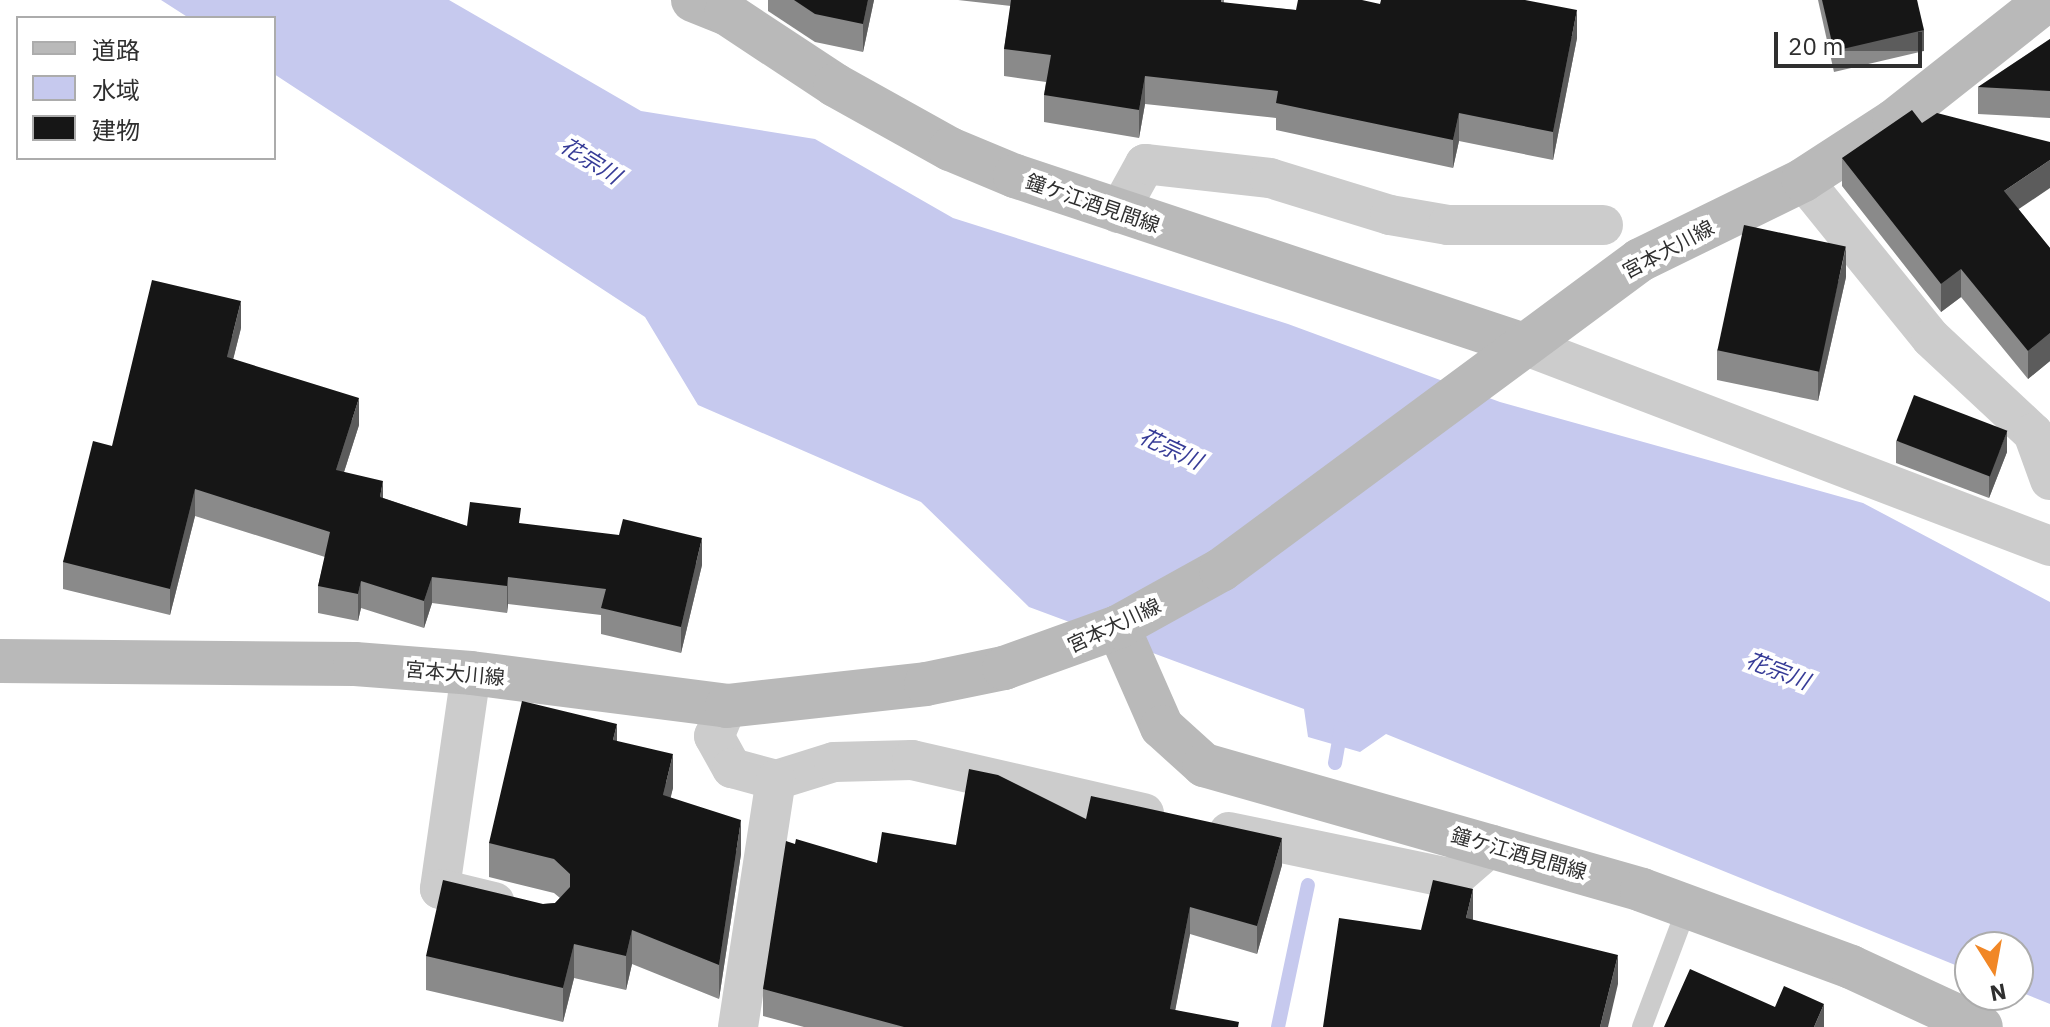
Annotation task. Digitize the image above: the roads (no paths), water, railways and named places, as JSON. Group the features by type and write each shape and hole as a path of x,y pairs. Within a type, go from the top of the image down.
{"main road":[{"name":"鐘ケ江酒見間線","path":"693,0 726,13 835,85 950,149 1506,357"},
{"name":"宮本大川線","path":"0,661 355,664 471,673 727,706 926,684 1004,668 1068,647 1125,644 1640,260 1803,180 1894,121 2047,0"},
{"name":"鐘ケ江酒見間線","path":"1125,644 1162,727 1204,765 1492,845 1687,907 1851,967 1981,1027"}],"street":[{"path":"1118,213 1145,164 1270,178 1390,215 1448,225 1603,225"},
{"path":"1803,180 1931,338 2033,433 2050,480"},
{"path":"1506,357 2050,546"},
{"path":"471,673 440,889 533,911"},
{"path":"727,706 714,736 732,768 776,780 834,762 912,760 1453,879 1492,845"},
{"path":"738,1027 776,780"}],"lane":[{"path":"1642,1027 1687,907"}],"water":[{"name":"花宗川","path":"161,0 449,0 641,111 815,139 953,218 1288,324 1500,402 1863,503 2050,602 2050,1004 2034,998 2034,931 1954,931 1954,965 1386,734 1360,752 1308,737 1304,709 1029,607 921,502 698,405 645,317 276,75 276,16 186,16"}],"waterway":[{"path":"1335,763 1341,728"},
{"path":"1278,1027 1308,885"}]}
